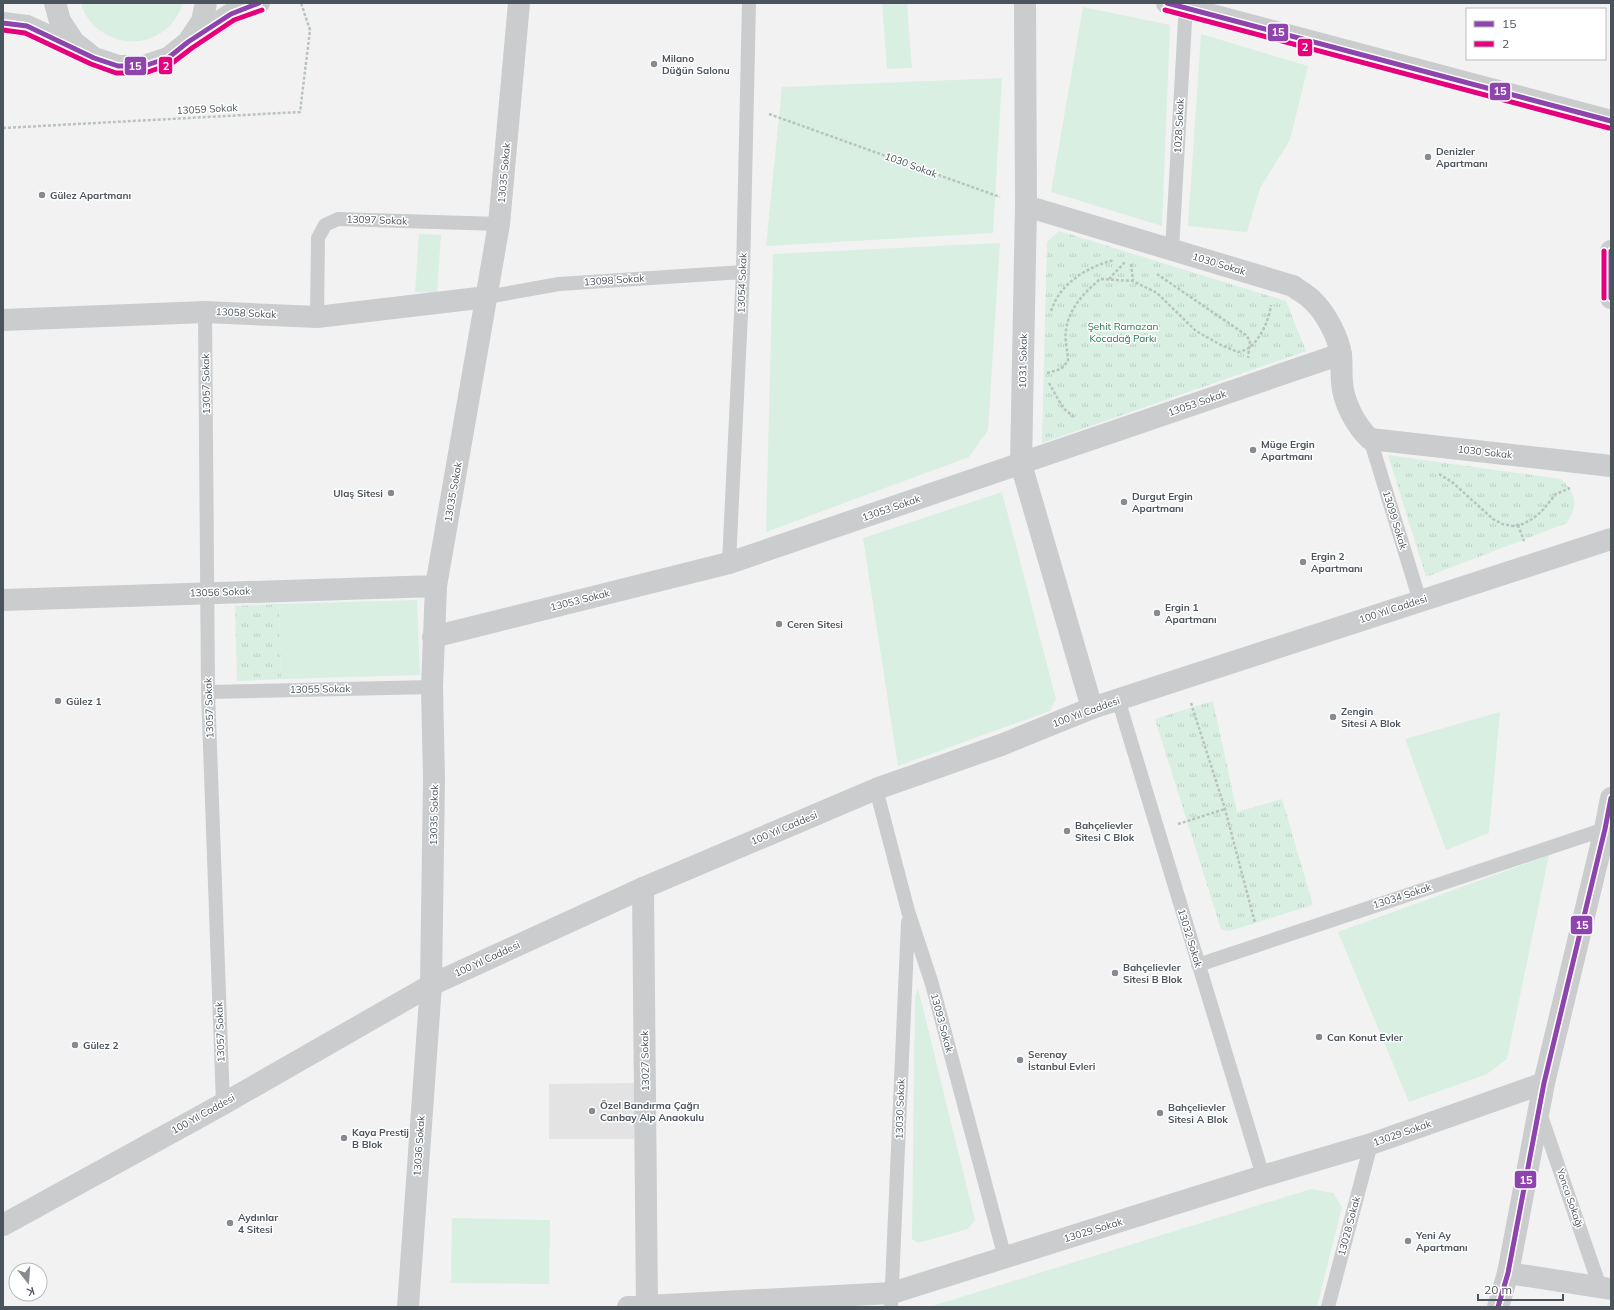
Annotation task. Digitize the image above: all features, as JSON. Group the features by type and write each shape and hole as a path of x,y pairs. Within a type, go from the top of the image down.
{"main road":[{"path":"1611,251 1611,298"}],"street":[{"path":"55,3 60,22 74,42 94,58"},
{"path":"188,42 202,21 206,3"},
{"path":"3,24 27,26 94,58 118,66 144,66 168,58 188,42 231,14 259,3"},
{"name":"13035 Sokak","path":"431,985 434,779 432,687 436,586 499,224 519,3"},
{"name":"1031 Sokak","path":"1025,3 1026,206 1021,464 1092,708"},
{"path":"1180,4 1611,121"},
{"name":"1030 Sokak","path":"1026,206 1293,286 1313,300 1327,320 1336,337 1341,354 1344,395 1358,424 1370,439 1611,466"},
{"name":"13058 Sokak","path":"3,320 205,312 317,317 487,297"},
{"name":"13053 Sokak","path":"433,637 729,563 1341,354"},
{"name":"100 Yıl Caddesi","path":"3,1225 223,1104 431,985 643,888 876,789 1000,745 1092,708 1611,539"},
{"name":"13056 Sokak","path":"3,600 207,592 436,586"},
{"path":"1498,1307 1508,1273 1544,1083 1605,829 1611,798"},
{"name":"13027 Sokak","path":"641,1306 643,888"},
{"name":"13036 Sokak","path":"408,1307 431,985"},
{"name":"13029 Sokak","path":"641,1306 892,1300 1005,1258 1263,1176 1370,1144 1544,1083"},
{"name":"Yonca Sokağı","path":"1508,1273 1605,1288"}],"lane":[{"name":"13054 Sokak","path":"729,563 742,272 749,3"},
{"name":"1028 Sokak","path":"1172,250 1180,4"},
{"name":"13097 Sokak","path":"317,317 318,238 325,225 338,219 499,224"},
{"name":"13098 Sokak","path":"487,297 559,284 742,272"},
{"name":"13057 Sokak","path":"205,312 208,692 223,1104"},
{"name":"13099 Sokak","path":"1370,439 1420,601"},
{"name":"13055 Sokak","path":"208,692 432,687"},
{"name":"13032 Sokak","path":"1118,699 1263,1176"},
{"name":"13093 Sokak","path":"876,789 908,911 932,984 1005,1258"},
{"name":"13034 Sokak","path":"1198,965 1260,943 1605,829"},
{"name":"13030 Sokak","path":"892,1300 908,911"},
{"name":"Yonca Sokağı","path":"1539,1110 1605,1288"},
{"name":"13028 Sokak","path":"1328,1307 1370,1144"}],"path":[{"name":"13059 Sokak","path":"3,128 300,112 310,30 300,3"},
{"name":"1030 Sokak","path":"747,106 1026,206"},
{"path":"1051,312 1053,305 1062,290 1084,272 1117,259"},
{"path":"1131,262 1133,281"},
{"path":"1157,274 1246,335 1250,341 1248,362"},
{"path":"1047,373 1061,369 1068,361 1065,331 1071,312 1085,292 1100,279 1133,281 1157,293 1196,331 1221,345 1238,352 1249,348 1261,333 1270,315 1276,281"},
{"path":"1047,367 1048,382 1063,408 1086,427 1095,438"},
{"path":"1434,471 1452,482 1493,519 1502,524 1513,526 1523,524 1532,519 1541,512 1556,494 1576,485"},
{"path":"1182,678 1225,809 1260,943"},
{"path":"1158,831 1225,809"}],"shaded area":[{"name":"Özel Bandırma Çağrı Canbay Alp Anaokulu","path":"634,1083 634,1139 549,1139 549,1084"}],"green space":[{"path":"81,3 183,3 177,16 169,26 159,34 147,39 135,41 122,40 110,36 98,29 87,17"},
{"path":"882,3 907,3 912,68 887,69"},
{"path":"1083,7 1170,25 1162,226 1051,192"},
{"path":"1201,34 1308,66 1290,140 1260,188 1247,232 1188,226"},
{"path":"1002,78 993,233 766,246 782,87"},
{"name":"Şehit Ramazan Kocadağ Parkı","path":"1059,231 1286,301 1306,351 1042,443 1047,242"},
{"path":"419,234 441,235 437,293 415,292"},
{"path":"1000,243 988,430 969,457 766,532 773,254"},
{"path":"1388,455 1561,479 1573,495 1573,510 1567,523 1426,577"},
{"path":"1002,492 1056,699 1050,711 898,766 863,538"},
{"path":"417,600 420,675 281,679 279,604"},
{"path":"279,604 281,679 237,681 235,606"},
{"path":"1213,701 1237,812 1282,799 1313,905 1229,931 1221,929 1155,719"},
{"path":"1500,712 1489,833 1446,850 1405,739"},
{"path":"1549,855 1507,1059 1487,1074 1409,1102 1338,932"},
{"path":"918,988 975,1220 968,1229 918,1243 912,1239 915,996"},
{"path":"1311,1189 1333,1193 1342,1207 1317,1307 929,1307"},
{"path":"452,1218 550,1220 549,1284 451,1283"}],"transit line":[{"name":"15","path":"3,23 27,26 94,58 118,66 144,66 168,58 188,42 231,14 259,3"},
{"name":"15","path":"1167,3 1611,121"},
{"name":"2","path":"3,30 25,33 91,64 116,73 145,73 171,64 234,20 262,10"},
{"name":"2","path":"1165,10 1609,128"},
{"name":"2","path":"1604,251 1604,298"},
{"name":"15","path":"1611,251 1611,298"},
{"name":"15","path":"1498,1307 1508,1273 1544,1083 1605,829 1611,798"}],"place":[{"name":"Milano Düğün Salonu","path":"654,64"},
{"name":"Denizler Apartmanı","path":"1428,157"},
{"name":"Gülez Apartmanı","path":"42,195"},
{"name":"Müge Ergin Apartmanı","path":"1253,450"},
{"name":"Ulaş Sitesi","path":"391,493"},
{"name":"Durgut Ergin Apartmanı","path":"1124,502"},
{"name":"Ergin 2 Apartmanı","path":"1303,562"},
{"name":"Ergin 1 Apartmanı","path":"1157,613"},
{"name":"Ceren Sitesi","path":"779,624"},
{"name":"Gülez 1","path":"58,701"},
{"name":"Zengin Sitesi A Blok","path":"1333,717"},
{"name":"Bahçelievler Sitesi C Blok","path":"1067,831"},
{"name":"Bahçelievler Sitesi B Blok","path":"1115,973"},
{"name":"Can Konut Evler","path":"1319,1037"},
{"name":"Gülez 2","path":"75,1045"},
{"name":"Serenay İstanbul Evleri","path":"1020,1060"},
{"name":"Özel Bandırma Çağrı Canbay Alp Anaokulu","path":"592,1111"},
{"name":"Bahçelievler Sitesi A Blok","path":"1160,1113"},
{"name":"Kaya Prestij B Blok","path":"344,1138"},
{"name":"Aydınlar 4 Sitesi","path":"230,1223"},
{"name":"Yeni Ay Apartmanı","path":"1408,1241"}]}
